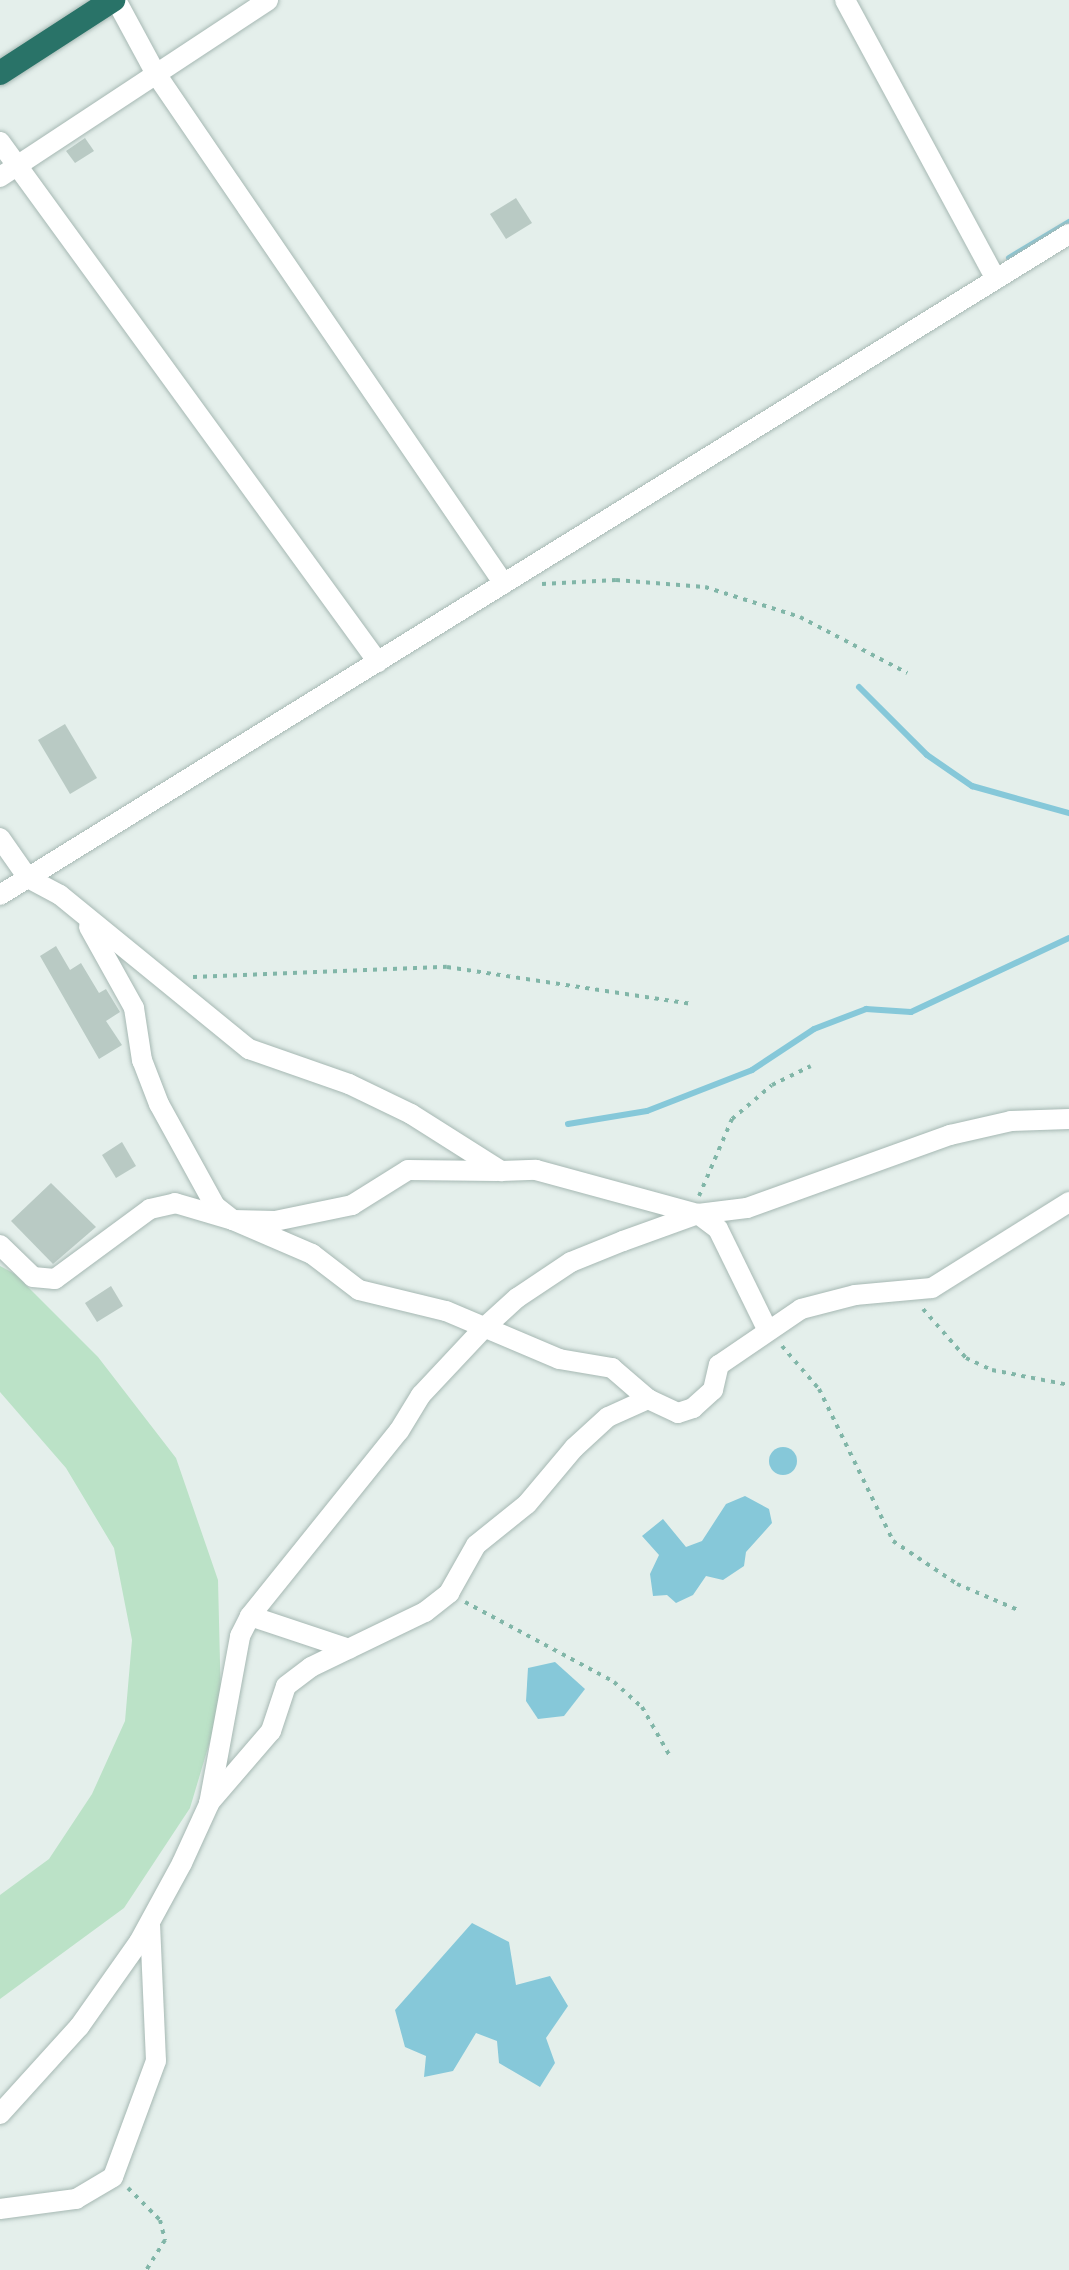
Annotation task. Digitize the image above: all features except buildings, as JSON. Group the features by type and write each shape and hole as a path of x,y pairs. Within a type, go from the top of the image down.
{"highway":[{"path":"0,73 114,0"}],"street":[{"path":"114,0 156,74 504,584"},
{"path":"8,171 268,0"},
{"path":"845,0 996,279"},
{"path":"0,142 8,171 378,662"},
{"path":"0,897 1069,234"},
{"path":"0,838 28,878 78,910 249,1049 349,1084 411,1114 501,1171"},
{"path":"78,910 134,1008 142,1060 159,1104 188,1152 201,1188 233,1220 308,1218 352,1205 408,1170 536,1170 698,1214 718,1229 767,1329"},
{"path":"209,1804 240,1636 250,1616 399,1431 421,1395 517,1298 571,1262 698,1214 747,1208 950,1135 1011,1121 1069,1119"},
{"path":"0,1245 33,1277 55,1279 150,1209 175,1203 233,1220 312,1254 359,1290 446,1311 548,1356 612,1368 648,1399 678,1413 693,1408 713,1390 719,1365 767,1329 801,1309 904,1290 932,1288 1069,1202"},
{"path":"0,2114 79,2027 150,1922 209,1804 271,1731 286,1686 349,1649 413,1619 449,1593 476,1545 527,1504 574,1448 608,1417 648,1399"},
{"path":"250,1616 349,1649"},
{"path":"0,2209 76,2199 113,2177 156,2061 150,1922"}],"path":[{"path":"504,584 616,580 705,587 800,617 907,673"},
{"path":"159,976 306,976 447,967 539,985 692,1004"},
{"path":"698,1214 700,1193 732,1119 772,1085 811,1066"},
{"path":"904,1290 966,1358 992,1370 1069,1385"},
{"path":"767,1329 819,1389 893,1541 957,1584 1018,1610"},
{"path":"449,1593 614,1682 642,1707 670,1756"},
{"path":"113,2177 146,2201 160,2220 165,2240 146,2270"}],"green space":[{"path":"0,1266 15,1274 98,1357 176,1458 218,1580 221,1704 190,1808 124,1908 0,1999 0,1895 49,1859 92,1794 125,1721 132,1640 114,1548 66,1468 0,1392"}],"water":[{"path":"783,1447 793,1451 797,1461 793,1471 783,1475 773,1471 769,1461 773,1451"},
{"path":"745,1496 769,1509 772,1523 746,1552 744,1566 723,1580 706,1576 693,1595 676,1603 667,1595 653,1596 650,1574 659,1555 642,1536 663,1519 686,1547 702,1541 726,1504"},
{"path":"555,1662 585,1689 564,1716 538,1719 526,1701 528,1668"},
{"path":"472,1923 509,1942 516,1985 550,1976 568,2006 546,2038 555,2063 540,2087 499,2063 497,2041 476,2033 453,2071 424,2077 426,2056 405,2047 395,2010"}],"waterway":[{"path":"1009,258 1069,222"},
{"path":"859,687 927,755 972,786 1069,813"},
{"path":"568,1124 647,1111 752,1070 814,1029 866,1009 911,1012 1069,938"}]}
